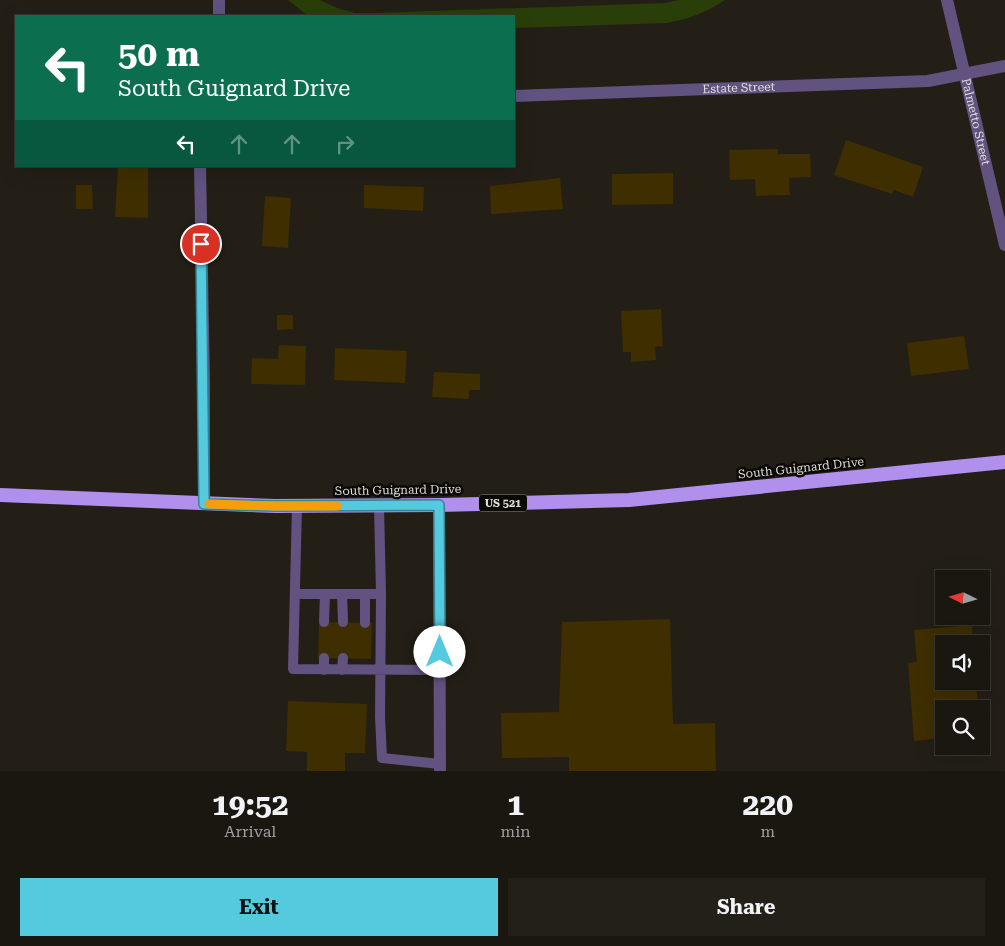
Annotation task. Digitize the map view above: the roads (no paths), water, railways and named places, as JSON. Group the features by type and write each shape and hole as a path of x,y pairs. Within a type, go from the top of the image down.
{"highway":[{"name":"South Guignard Drive","path":"0,495 297,506 439,505 628,500 1005,462"}],"street":[{"path":"219,15 220,0"},
{"name":"Palmetto Street","path":"946,0 1005,245"},
{"name":"Estate Street","path":"515,96 928,81 1005,66"},
{"path":"200,167 204,504"},
{"path":"439,505 440,767"}],"lane":[{"path":"379,505 381,594 380,718 382,758 440,767"},
{"path":"297,506 293,670 440,670"},
{"path":"295,594 381,594"},
{"path":"324,622 325,594"},
{"path":"342,594 343,622"},
{"path":"365,623 366,594"},
{"path":"324,658 324,670"},
{"path":"342,670 343,658"},
{"path":"363,659 364,670"}]}
